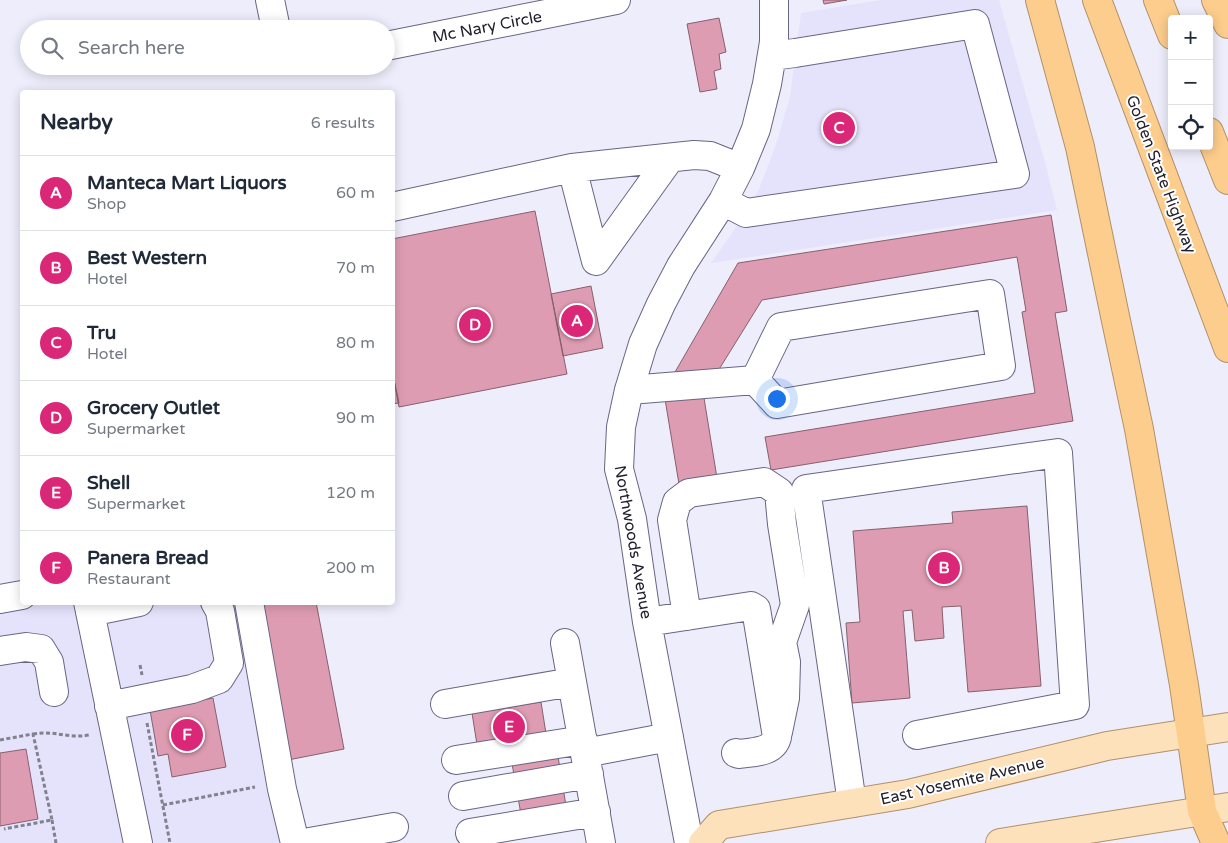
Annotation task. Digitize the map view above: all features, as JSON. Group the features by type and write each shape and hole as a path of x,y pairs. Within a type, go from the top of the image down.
{"highway":[{"path":"1040,0 1080,147 1139,429 1185,688 1191,733 1215,809 1216,843"},
{"name":"Golden State Highway","path":"1097,0 1228,348"},
{"path":"1158,0 1168,25"},
{"path":"1216,0 1228,24"},
{"path":"1213,142 1228,180"}],"main road":[{"name":"East Yosemite Avenue","path":"703,843 719,825 908,794 1107,746 1228,727"},
{"path":"1000,843 1215,809"}],"street":[{"path":"270,0 274,20"},
{"name":"Mc Nary Circle","path":"395,44 616,0"},
{"name":"Northwoods Avenue","path":"689,843 647,622 632,519 619,469 621,427 629,390 643,344 660,304 681,266 723,201 740,168 756,129 774,42 774,0"},
{"path":"723,201 746,213 1015,174 975,24 772,56"},
{"path":"395,205 572,168 694,155 710,156 740,168"},
{"path":"572,168 596,261 670,158"},
{"path":"990,294 1001,366 777,404 755,380 781,327 990,294"},
{"path":"629,390 755,380"},
{"path":"852,803 806,489 1058,453 1075,705 917,735"},
{"path":"698,614 672,520 676,502 689,494 764,482 779,492 782,524 795,605 782,642 786,662 785,698 776,742 769,748 736,753"},
{"path":"0,598 20,595"},
{"path":"109,605 89,607 138,843"},
{"path":"109,706 192,689 219,679 229,663 220,611 217,605"},
{"path":"250,605 282,789 295,843"},
{"path":"647,622 750,606 756,609 778,732"},
{"path":"565,643 601,843"},
{"path":"0,651 26,646 41,649 49,662 54,692"},
{"path":"445,704 572,682"},
{"path":"463,796 585,756 669,737"},
{"path":"456,760 585,756"},
{"path":"470,833 596,812"},
{"path":"304,843 394,827"}],"path":[{"path":"140,665 148,711 145,712 170,843"},
{"path":"0,740 46,732 78,737 96,733"},
{"path":"33,734 56,843"},
{"path":"163,805 260,786"},
{"path":"4,829 52,820"}],"shaded area":[{"path":"880,0 999,0 1057,210 711,263 746,213 759,189 777,142 790,96 801,13"},
{"path":"20,582 20,605 242,605 286,843 0,843 0,585"}],"building":[{"path":"823,0 847,0 824,4"},
{"path":"719,18 726,52 719,54 721,69 714,71 717,89 700,92 687,24"},
{"path":"535,211 567,374 399,407 395,386 395,238"},
{"path":"1051,215 1067,311 1055,313 1073,421 771,470 765,437 1035,393 1022,312 1026,311 1017,257 762,300 718,371 671,379 738,263"},
{"path":"591,286 603,348 563,356 551,294"},
{"path":"395,384 399,403 395,404"},
{"path":"703,392 717,478 679,484 665,399"},
{"path":"1027,506 1041,686 968,692 961,606 942,607 944,638 915,641 912,610 903,611 910,698 852,703 846,623 860,622 853,531 953,523 952,512"},
{"path":"259,605 317,605 344,749 288,760"},
{"path":"213,698 226,767 172,777 168,754 158,756 150,710"},
{"path":"541,702 547,740 478,751 472,713"},
{"path":"26,749 38,819 0,826 0,753"},
{"path":"557,750 567,812 522,820 511,758"}],"place":[{"name":"Tru","path":"839,128"},
{"name":"Manteca Mart Liquors","path":"577,321"},
{"name":"Grocery Outlet","path":"475,325"},
{"name":"Best Western","path":"944,568"},
{"name":"Shell","path":"509,727"},
{"name":"Panera Bread","path":"187,735"}]}
